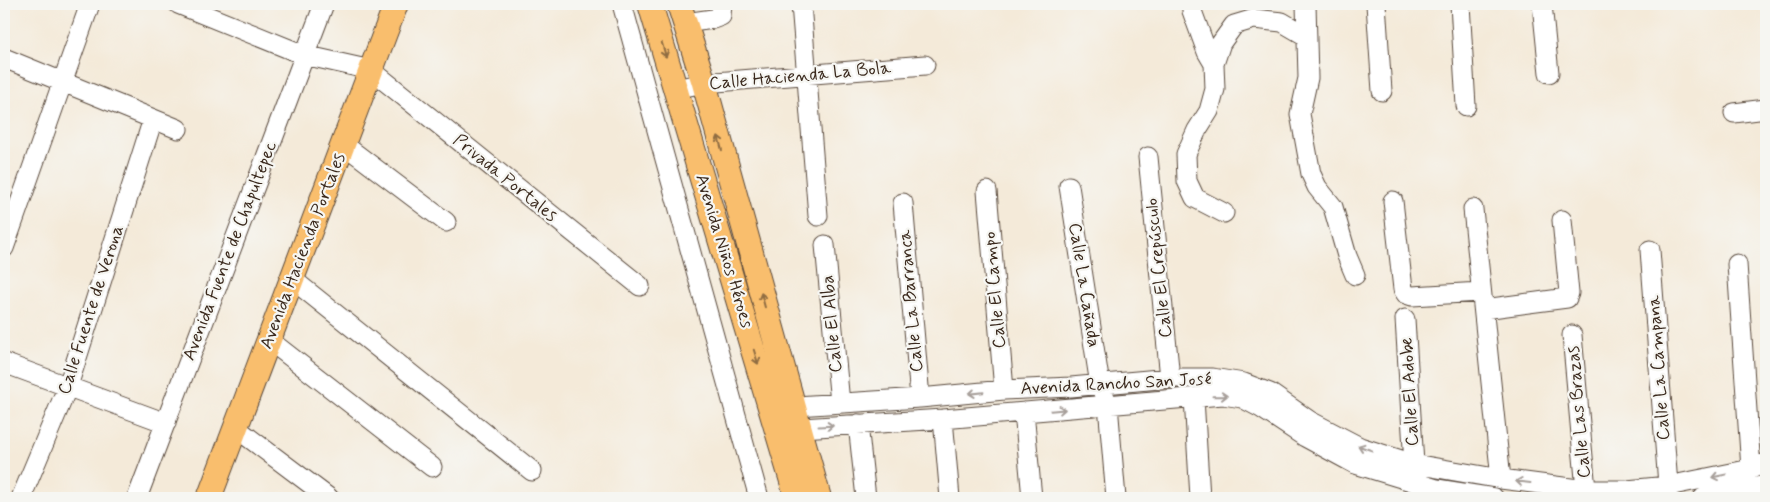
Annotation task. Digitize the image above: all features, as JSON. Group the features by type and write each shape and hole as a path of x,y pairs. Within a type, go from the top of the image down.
{"main road":[{"name":"Avenida Hacienda Portales","path":"209,498 396,4"},
{"name":"Avenida Niños Héroes","path":"650,4 675,89 785,418 820,498"},
{"name":"Avenida Niños Héroes","path":"682,14 704,83 785,418 798,498"}],"street":[{"path":"4,248 90,4"},
{"path":"178,4 304,56 371,70"},
{"name":"Avenida Fuente de Chapultepec","path":"136,498 324,4"},
{"path":"622,4 759,498"},
{"path":"682,14 721,16 722,4"},
{"path":"801,4 818,216"},
{"path":"1192,4 1192,11 1207,52 1214,64"},
{"path":"1306,4 1308,78 1300,114 1310,174 1317,187 1334,207 1347,256 1355,275"},
{"path":"1376,4 1382,92"},
{"path":"1460,4 1466,106"},
{"path":"1542,4 1549,73"},
{"path":"1224,213 1195,198 1187,181 1186,154 1197,130 1209,111 1215,89 1214,64 1221,43 1234,25 1254,18 1282,22 1306,36"},
{"path":"4,58 62,80 178,129"},
{"name":"Calle Hacienda La Bola","path":"675,89 704,83 925,65"},
{"name":"Privada Portales","path":"371,70 640,286"},
{"path":"1734,112 1766,109"},
{"name":"Calle Fuente de Verona","path":"21,498 68,386 153,119"},
{"path":"343,144 446,222"},
{"name":"Calle El Crepúsculo","path":"1148,157 1170,378"},
{"name":"Calle La Cañada","path":"1069,186 1100,385 1108,405 1116,498"},
{"name":"Calle El Campo","path":"987,191 1004,390"},
{"path":"1393,201 1402,288 1406,294 1412,296 1482,301 1567,298 1569,292 1562,220"},
{"name":"Calle La Barranca","path":"903,203 920,398"},
{"path":"1473,209 1501,479"},
{"name":"Calle El Alba","path":"825,245 840,403"},
{"name":"Calle La Campana","path":"1650,250 1668,492"},
{"path":"1737,264 1759,466"},
{"path":"292,279 532,471"},
{"name":"Calle El Adobe","path":"1405,319 1414,464"},
{"name":"Calle Las Brazas","path":"1572,335 1586,490"},
{"path":"269,340 432,467"},
{"path":"4,363 166,423"},
{"name":"Avenida Rancho San José","path":"785,418 840,403 1004,390 1100,385 1170,378 1212,378 1244,383 1270,393 1310,421 1360,447 1414,464 1501,479 1586,490 1668,492 1689,490 1759,466"},
{"name":"Avenida Rancho San José","path":"785,418 858,424 943,419 1223,395 1242,398 1305,437 1356,464 1438,494 1494,498"},
{"path":"1194,398 1200,498"},
{"path":"1024,412 1032,498"},
{"path":"943,419 950,498"},
{"path":"858,424 866,498"},
{"path":"236,428 330,498"},
{"path":"1703,498 1766,485"}]}
